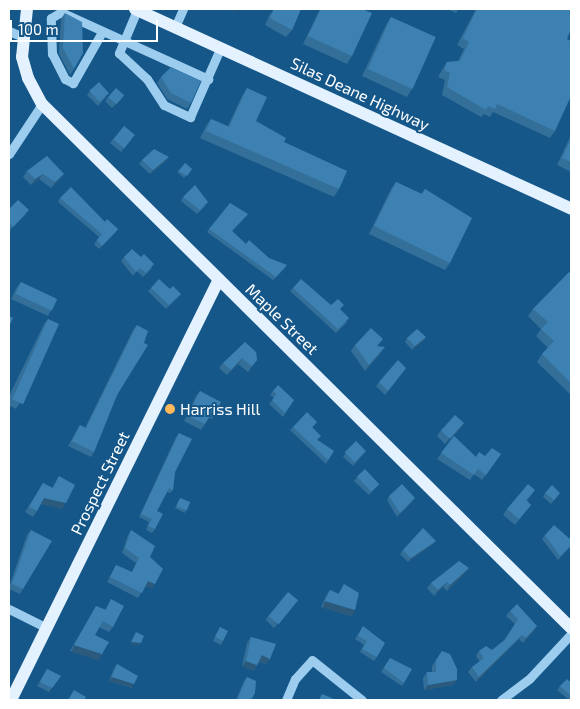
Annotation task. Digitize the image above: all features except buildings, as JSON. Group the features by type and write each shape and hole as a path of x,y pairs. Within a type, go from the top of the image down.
{"main road":[{"name":"Maple Street","path":"27,9 15,33 28,78 42,104 571,628"},
{"name":"Silas Deane Highway","path":"136,9 571,208"},
{"name":"Prospect Street","path":"11,700 218,280"}],"street":[{"path":"136,9 118,53 147,79 164,105 190,117 220,49"},
{"path":"175,27 183,9"},
{"path":"102,32 73,83 65,79 52,54 51,18 61,12 123,42 208,79"},
{"path":"9,154 42,104"},
{"path":"9,609 47,628"},
{"path":"501,700 530,678 571,634"},
{"path":"286,700 295,679 312,660 362,700"}],"place":[{"name":"Harriss Hill","path":"170,409"}]}
